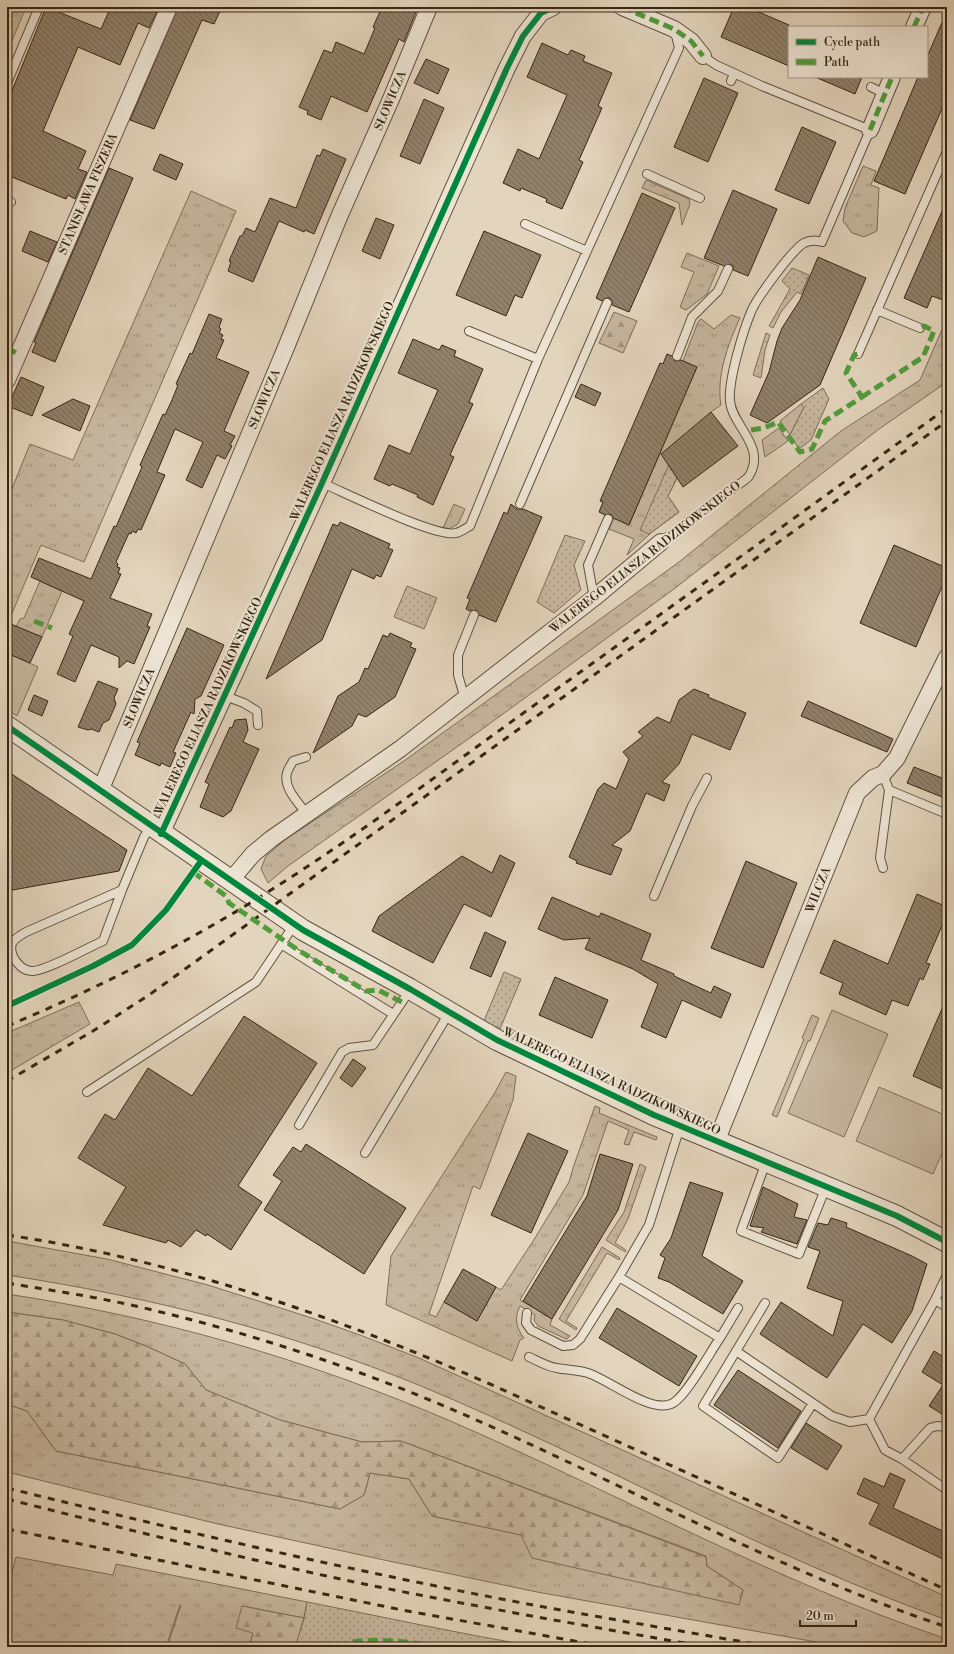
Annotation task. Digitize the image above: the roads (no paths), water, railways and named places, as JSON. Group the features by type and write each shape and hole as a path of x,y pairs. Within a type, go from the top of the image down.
{"street":[{"name":"STANISŁAWA FISZERA","path":"7,380 169,7"},
{"name":"SŁOWICZA","path":"100,791 342,210 383,118 429,7"},
{"name":"WALEREGO ELIASZA RADZIKOWSKIEGO","path":"156,830 225,696 523,36 541,13 553,7"},
{"path":"622,7 674,28 691,41 703,56"},
{"path":"914,26 923,7"},
{"path":"870,130 878,91 891,78"},
{"name":"WALEREGO ELIASZA RADZIKOWSKIEGO","path":"231,880 254,854 271,839 306,813 400,749 594,598 661,542"},
{"name":"WILCZA","path":"716,1142 857,793 873,778 883,774 897,758 947,657"},
{"name":"WALEREGO ELIASZA RADZIKOWSKIEGO","path":"7,726 294,924 504,1043 592,1086 680,1126 897,1216 947,1242"}],"lane":[{"path":"7,83 38,7"},
{"path":"322,483 438,532 456,533 470,526 538,359 679,48 674,28"},
{"path":"703,56 733,78 870,130"},
{"name":"WALEREGO ELIASZA RADZIKOWSKIEGO","path":"661,542 748,477 754,461 751,442 733,412 730,400 734,368 751,311 791,256 804,243 815,240 822,242 870,130"},
{"path":"858,354 947,151"},
{"path":"647,174 700,198"},
{"path":"525,224 586,251"},
{"path":"677,356 692,317 718,291 728,269"},
{"path":"520,504 607,303"},
{"path":"877,310 920,328"},
{"path":"469,331 538,359"},
{"path":"594,598 588,565 608,519"},
{"path":"465,699 458,674 458,655 474,615"},
{"path":"225,696 244,703 257,711 258,724"},
{"path":"306,757 293,761 287,773 286,784 306,813"},
{"path":"883,774 889,790 880,858 883,868"},
{"path":"654,896 692,806 707,778"},
{"path":"889,790 947,814"},
{"path":"122,890 90,906 26,932 16,938 12,944 11,950 21,968 26,971 39,970 103,941 144,837 156,830"},
{"path":"87,1092 256,982 294,924"},
{"path":"281,944 393,1014"},
{"path":"299,1125 342,1052 349,1048 373,1045 410,989"},
{"path":"365,1153 450,1012"},
{"path":"527,1313 526,1323 531,1330 560,1345 573,1345 580,1339 619,1277 649,1225 680,1126"},
{"path":"766,1162 741,1231 799,1254 826,1187"},
{"path":"870,1419 935,1300 947,1275"},
{"path":"619,1277 720,1338"},
{"path":"935,1300 947,1307"},
{"path":"765,1303 703,1406 778,1458 813,1403"},
{"path":"529,1357 556,1368 587,1373 650,1404 664,1406 671,1405 677,1401 688,1387 738,1308"},
{"path":"736,1351 832,1416 850,1422 870,1419"},
{"path":"870,1419 885,1450 902,1459 947,1490"},
{"path":"902,1459 930,1428 947,1426"}],"railway":[{"path":"7,1026 63,1002 172,948 225,918 303,869 417,790 947,408"},
{"path":"7,1081 93,1031 149,995 947,421"},
{"path":"7,1235 131,1259 193,1275 253,1293 372,1336 490,1384 947,1590"},
{"path":"7,1283 131,1305 203,1323 310,1355 380,1380 482,1422 745,1546 879,1602 947,1627"},
{"path":"7,1488 221,1539 382,1575 604,1618 772,1647"},
{"path":"7,1499 230,1554 364,1584 493,1609 707,1647"},
{"path":"7,1529 402,1610 608,1647"}]}
